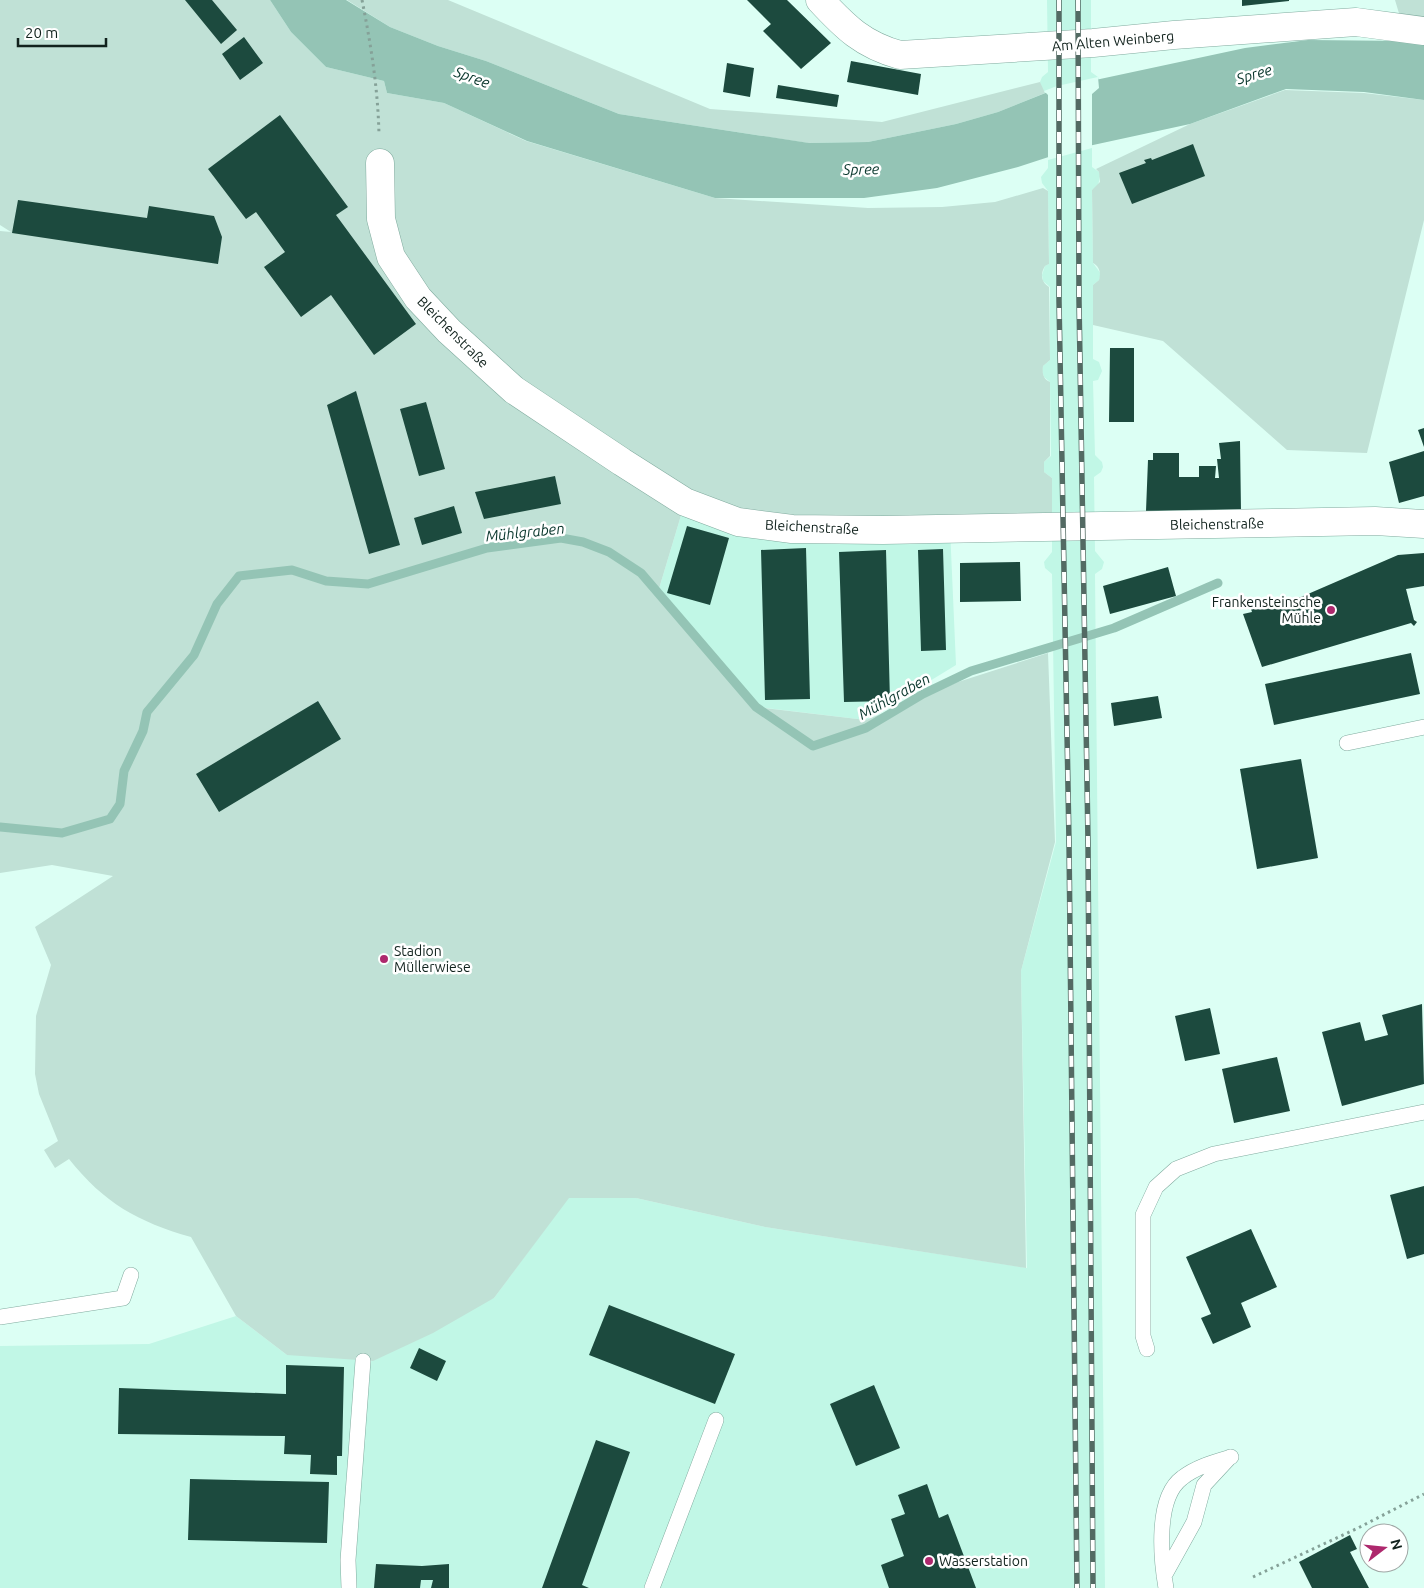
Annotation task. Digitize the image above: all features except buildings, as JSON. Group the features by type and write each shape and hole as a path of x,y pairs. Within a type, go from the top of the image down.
{"street":[{"name":"Am Alten Weinberg","path":"820,0 844,25 862,40 879,49 900,55 1093,44 1174,35 1356,22 1424,31"},
{"name":"Bleichenstraße","path":"380,164 381,219 391,256 418,298 449,331 514,390 622,462 685,502 738,522 792,530 1376,521 1424,524"}],"lane":[{"path":"1347,743 1424,727"},
{"path":"1147,1349 1143,1336 1143,1215 1156,1187 1176,1168 1214,1154 1424,1112"},
{"path":"0,1317 123,1298 131,1275"},
{"path":"350,1588 348,1560 363,1361"},
{"path":"652,1588 716,1420"},
{"path":"1231,1457 1204,1485 1194,1522 1165,1582 1163,1520 1165,1506 1172,1491 1181,1479 1210,1463 1231,1457"}],"path":[{"path":"362,0 372,46 378,100 380,164"},
{"path":"1253,1577 1358,1528 1424,1494"}],"shaded area":[{"path":"0,0 270,0 291,32 326,67 384,81 387,93 444,103 526,141 715,198 868,208 942,207 995,202 1043,188 1048,191 1049,264 1043,269 1042,275 1044,283 1049,287 1050,360 1043,366 1043,371 1044,377 1050,382 1050,456 1044,462 1044,472 1052,478 1052,525 883,530 685,502 658,592 756,707 866,720 958,682 1048,653 1055,842 1021,971 1026,1268 765,1227 636,1198 569,1198 494,1298 433,1333 373,1361 287,1355 236,1316 191,1237 154,1225 123,1209 95,1188 69,1159 55,1168 44,1150 58,1141 39,1094 35,1074 36,1016 51,965 35,927 113,876 52,865 0,873 0,231 11,232 0,225"},
{"path":"347,0 448,0 710,109 882,122 1040,82 1045,93 998,112 956,124 868,142 808,143 619,114 486,61 438,46 390,27"},
{"path":"1047,0 1091,0 1091,72 1098,77 1100,82 1092,94 1092,167 1099,172 1100,176 1098,186 1092,190 1093,263 1101,274 1099,280 1093,285 1093,359 1099,362 1102,371 1098,380 1093,381 1095,455 1102,462 1103,467 1101,472 1094,477 1095,551 1104,562 1102,569 1095,574 1105,1588 0,1588 0,1346 149,1344 236,1316 287,1355 494,1298 568,1198 636,1198 765,1227 1027,1268 1021,971 1056,842 1052,574 1045,568 1044,562 1052,552 1052,478 1044,472 1043,466 1044,462 1051,456 1050,382 1044,377 1042,371 1043,366 1050,360 1050,287 1043,281 1042,275 1045,266 1049,264 1048,191 1042,183 1041,177 1048,168 1048,95 1041,88 1040,82 1042,77 1048,72"},
{"path":"1395,0 1424,0 1424,44 1407,40"},
{"path":"1285,90 1364,93 1424,100 1424,220 1367,453 1287,450 1163,341 1093,325 1093,285 1099,280 1100,275 1099,268 1093,263 1092,190 1100,182 1099,172 1096,169 1190,124"},
{"path":"685,502 950,528 956,665 866,720 757,707 658,592"}],"water":[{"name":"Spree","path":"270,0 346,0 390,27 438,46 486,61 619,114 809,143 868,142 956,124 998,112 1058,88 1245,48 1308,40 1407,41 1424,44 1424,100 1364,92 1286,89 1190,124 1070,150 1018,167 937,188 864,198 715,198 527,141 444,103 387,93 384,81 326,67 291,32"}],"pier":[{"path":"1098,77 1099,88 1092,94 1092,148 1048,160 1048,95 1044,91 1057,86"}],"waterway":[{"name":"Mühlgraben","path":"0,827 62,833 110,819 120,804 124,771 143,731 147,712 194,655 217,604 239,576 292,570 326,581 368,584 487,548 561,538 583,542 609,552 641,573 756,707 813,746 866,728 923,694 971,671 1114,628 1218,583"}],"railway":[{"path":"1059,0 1059,301 1069,841 1077,1588"},
{"path":"1078,0 1079,301 1088,841 1093,1588"}],"place":[{"name":"Frankensteinsche Mühle","path":"1331,610"},
{"name":"Stadion Müllerwiese","path":"384,959"},
{"name":"Wasserstation","path":"929,1561"}]}
